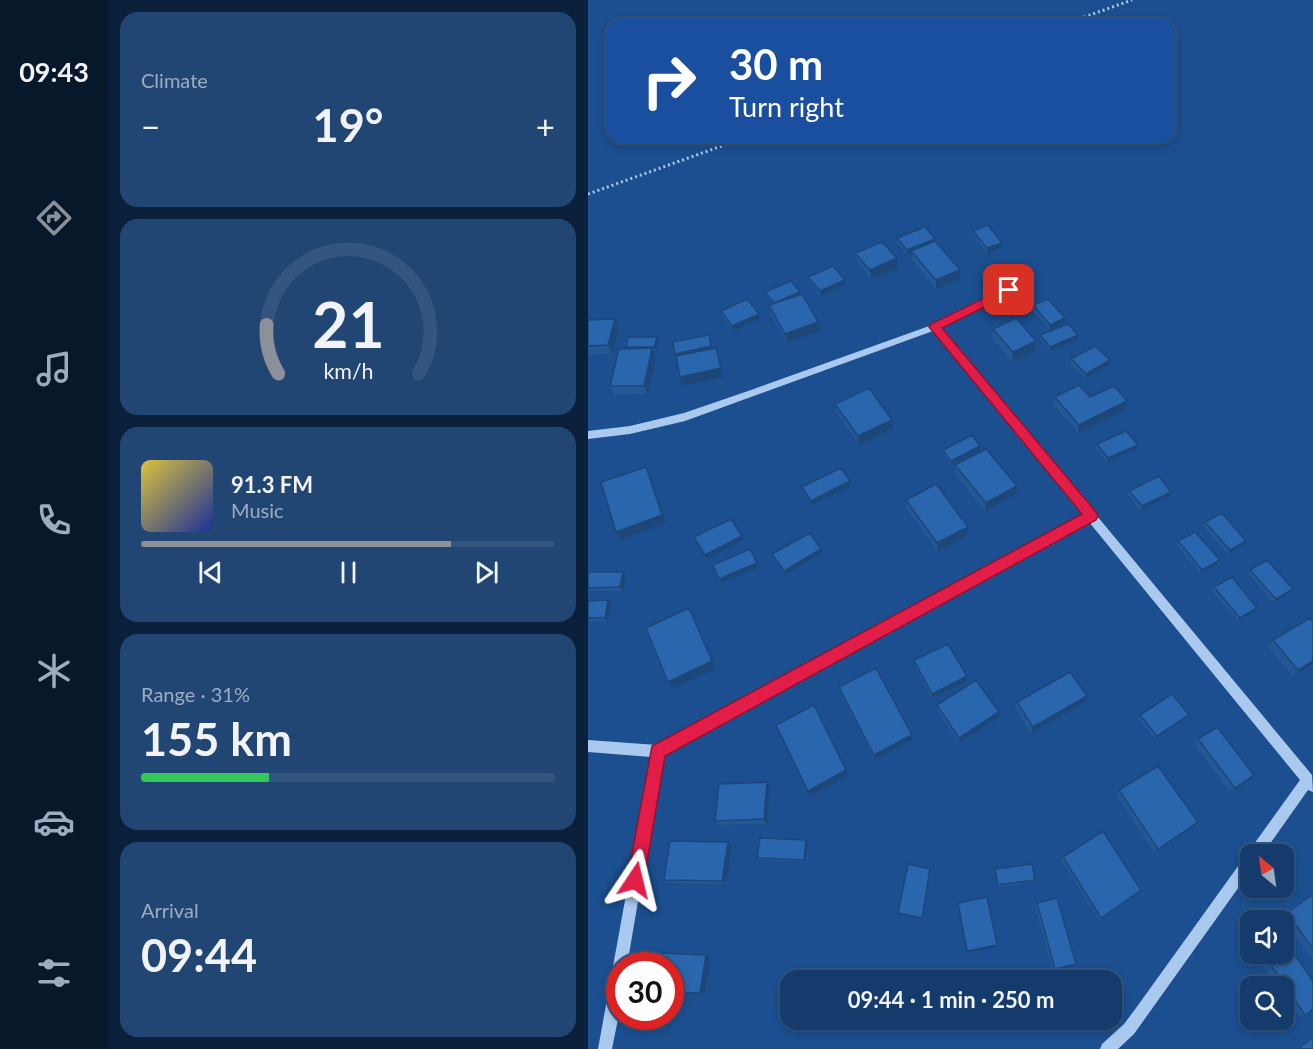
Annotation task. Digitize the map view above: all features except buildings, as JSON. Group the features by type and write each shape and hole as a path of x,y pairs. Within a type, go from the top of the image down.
{"street":[{"path":"588,435 630,430 685,417 935,327 1028,281"},
{"path":"935,327 1310,782 1262,844"},
{"path":"588,747 658,751 1091,516"},
{"path":"623,952 658,751"},
{"path":"1107,1049 1129,1029 1142,1013 1240,874"},
{"path":"605,1049 609,1030"}],"path":[{"path":"1082,18 1132,0"},
{"path":"588,194 727,144"}],"route":[{"path":"635,880 658,751 1091,516 935,327 1009,290"}]}
